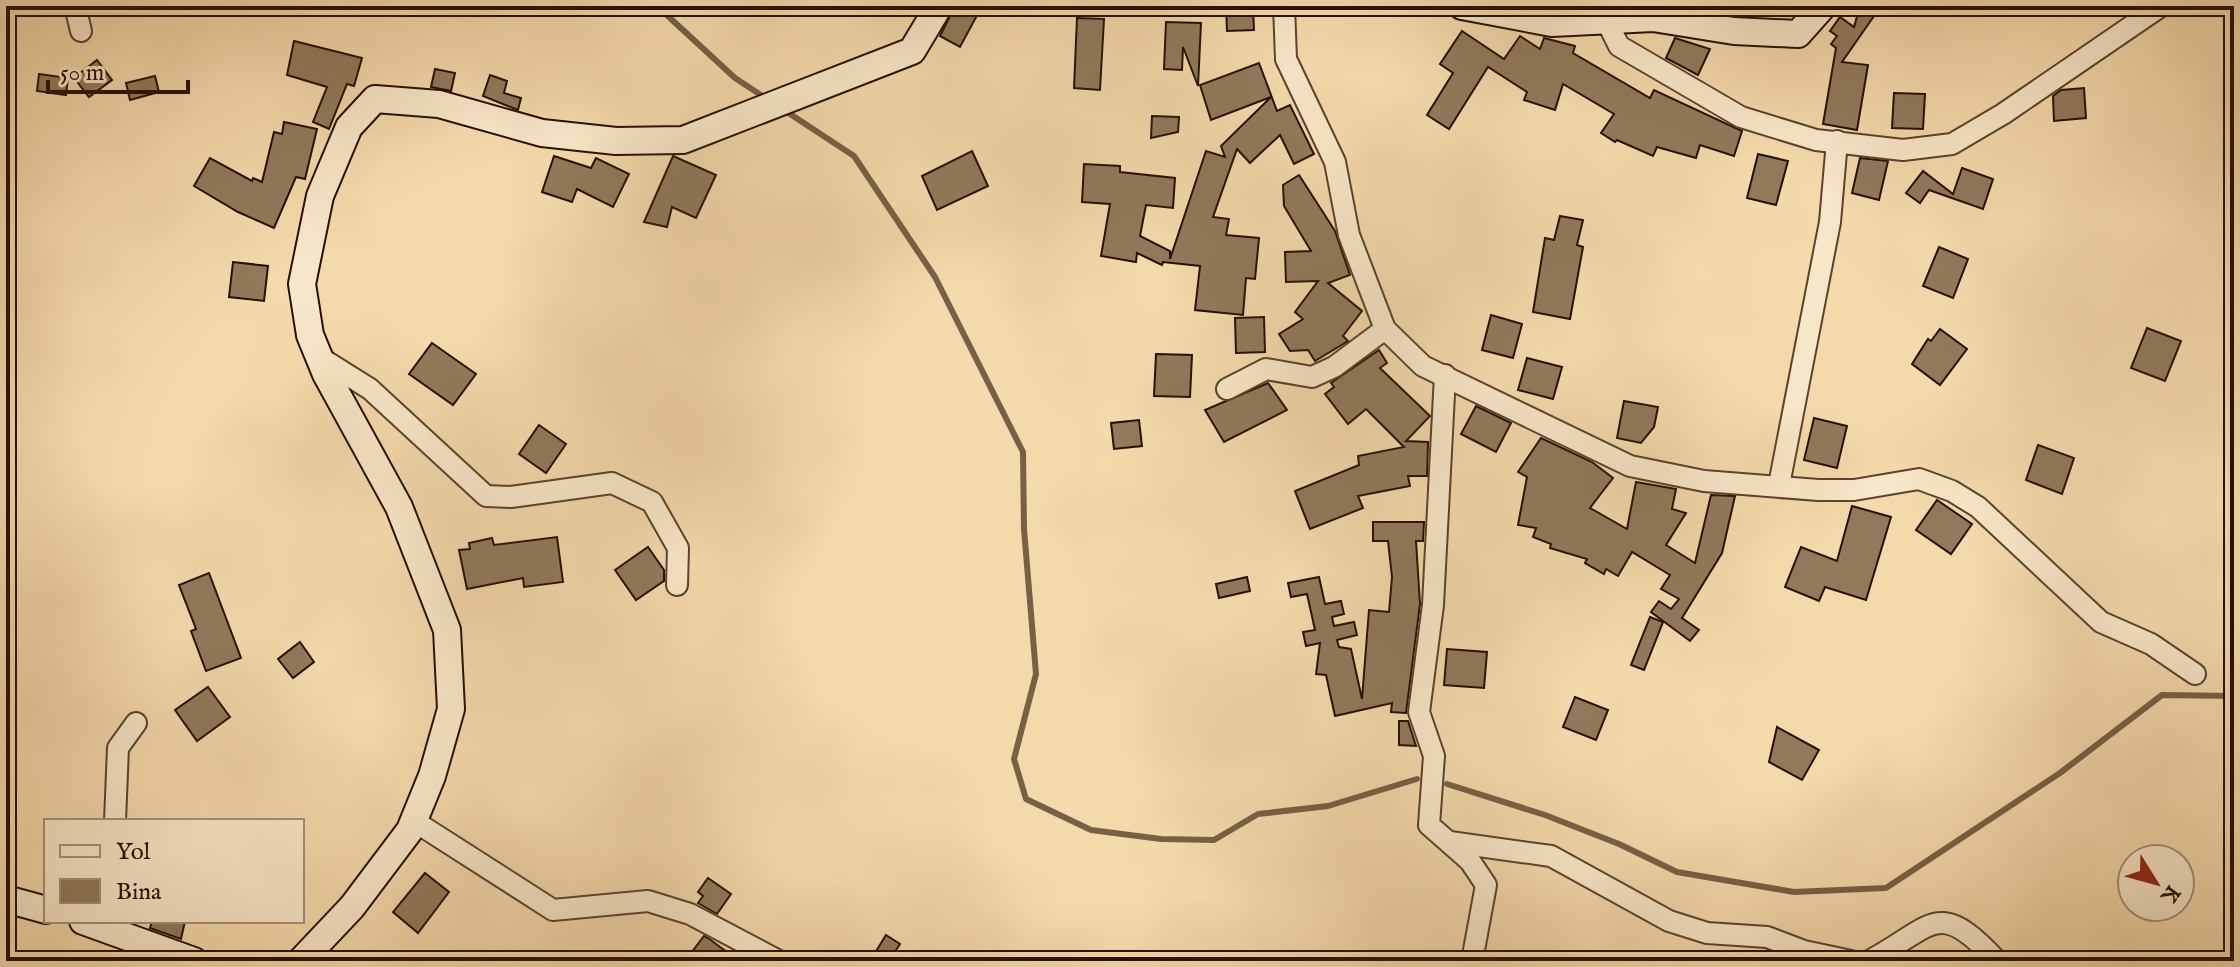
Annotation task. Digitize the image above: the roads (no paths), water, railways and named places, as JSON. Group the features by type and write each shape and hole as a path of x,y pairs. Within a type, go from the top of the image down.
{"street":[{"path":"75,6 81,31"},
{"path":"301,961 352,907 414,821 432,776 451,709 447,630 399,507 310,335 302,284 320,196 349,127 375,99 439,104 542,133 616,141 683,140 736,116 912,51 939,6"},
{"path":"1284,6 1286,59 1335,162 1349,235 1385,329 1423,366 1630,466 1704,481 1854,490 1919,479 1952,491 1978,507 2101,622 2151,644 2195,674"},
{"path":"1462,6 1552,23 1653,18 1734,31 1798,34 1823,6"},
{"path":"1606,20 1619,46 1741,117 1816,140 1903,150 1952,144 2003,114 2161,6"},
{"path":"1779,485 1828,237 1837,141"},
{"path":"1227,389 1266,369 1312,377 1334,367 1385,329"},
{"path":"319,357 370,389 486,496 511,497 612,483 652,502 678,548 677,585"},
{"path":"1445,375 1433,605 1419,712 1434,756 1429,825 1450,842 1486,885 1472,961"},
{"path":"115,819 118,748 136,723"},
{"path":"414,821 553,910 648,901 690,914 779,961"},
{"path":"1450,842 1551,856 1669,921 1707,933 1767,937 1804,951 1851,961"},
{"path":"6,899 44,909"},
{"path":"100,923 188,960"},
{"path":"1869,961 1917,930 1949,923 1970,931 1997,961"}],"waterway":[{"path":"657,6 735,78 767,99"},
{"path":"784,110 854,156 935,277 1023,452 1024,529 1036,674 1014,759 1026,799 1091,830 1161,839 1214,840 1258,814 1328,806 1417,779"},
{"path":"1447,784 1545,815 1619,844 1677,872 1794,892 1886,888 2060,773 2162,695 2234,696"}]}
